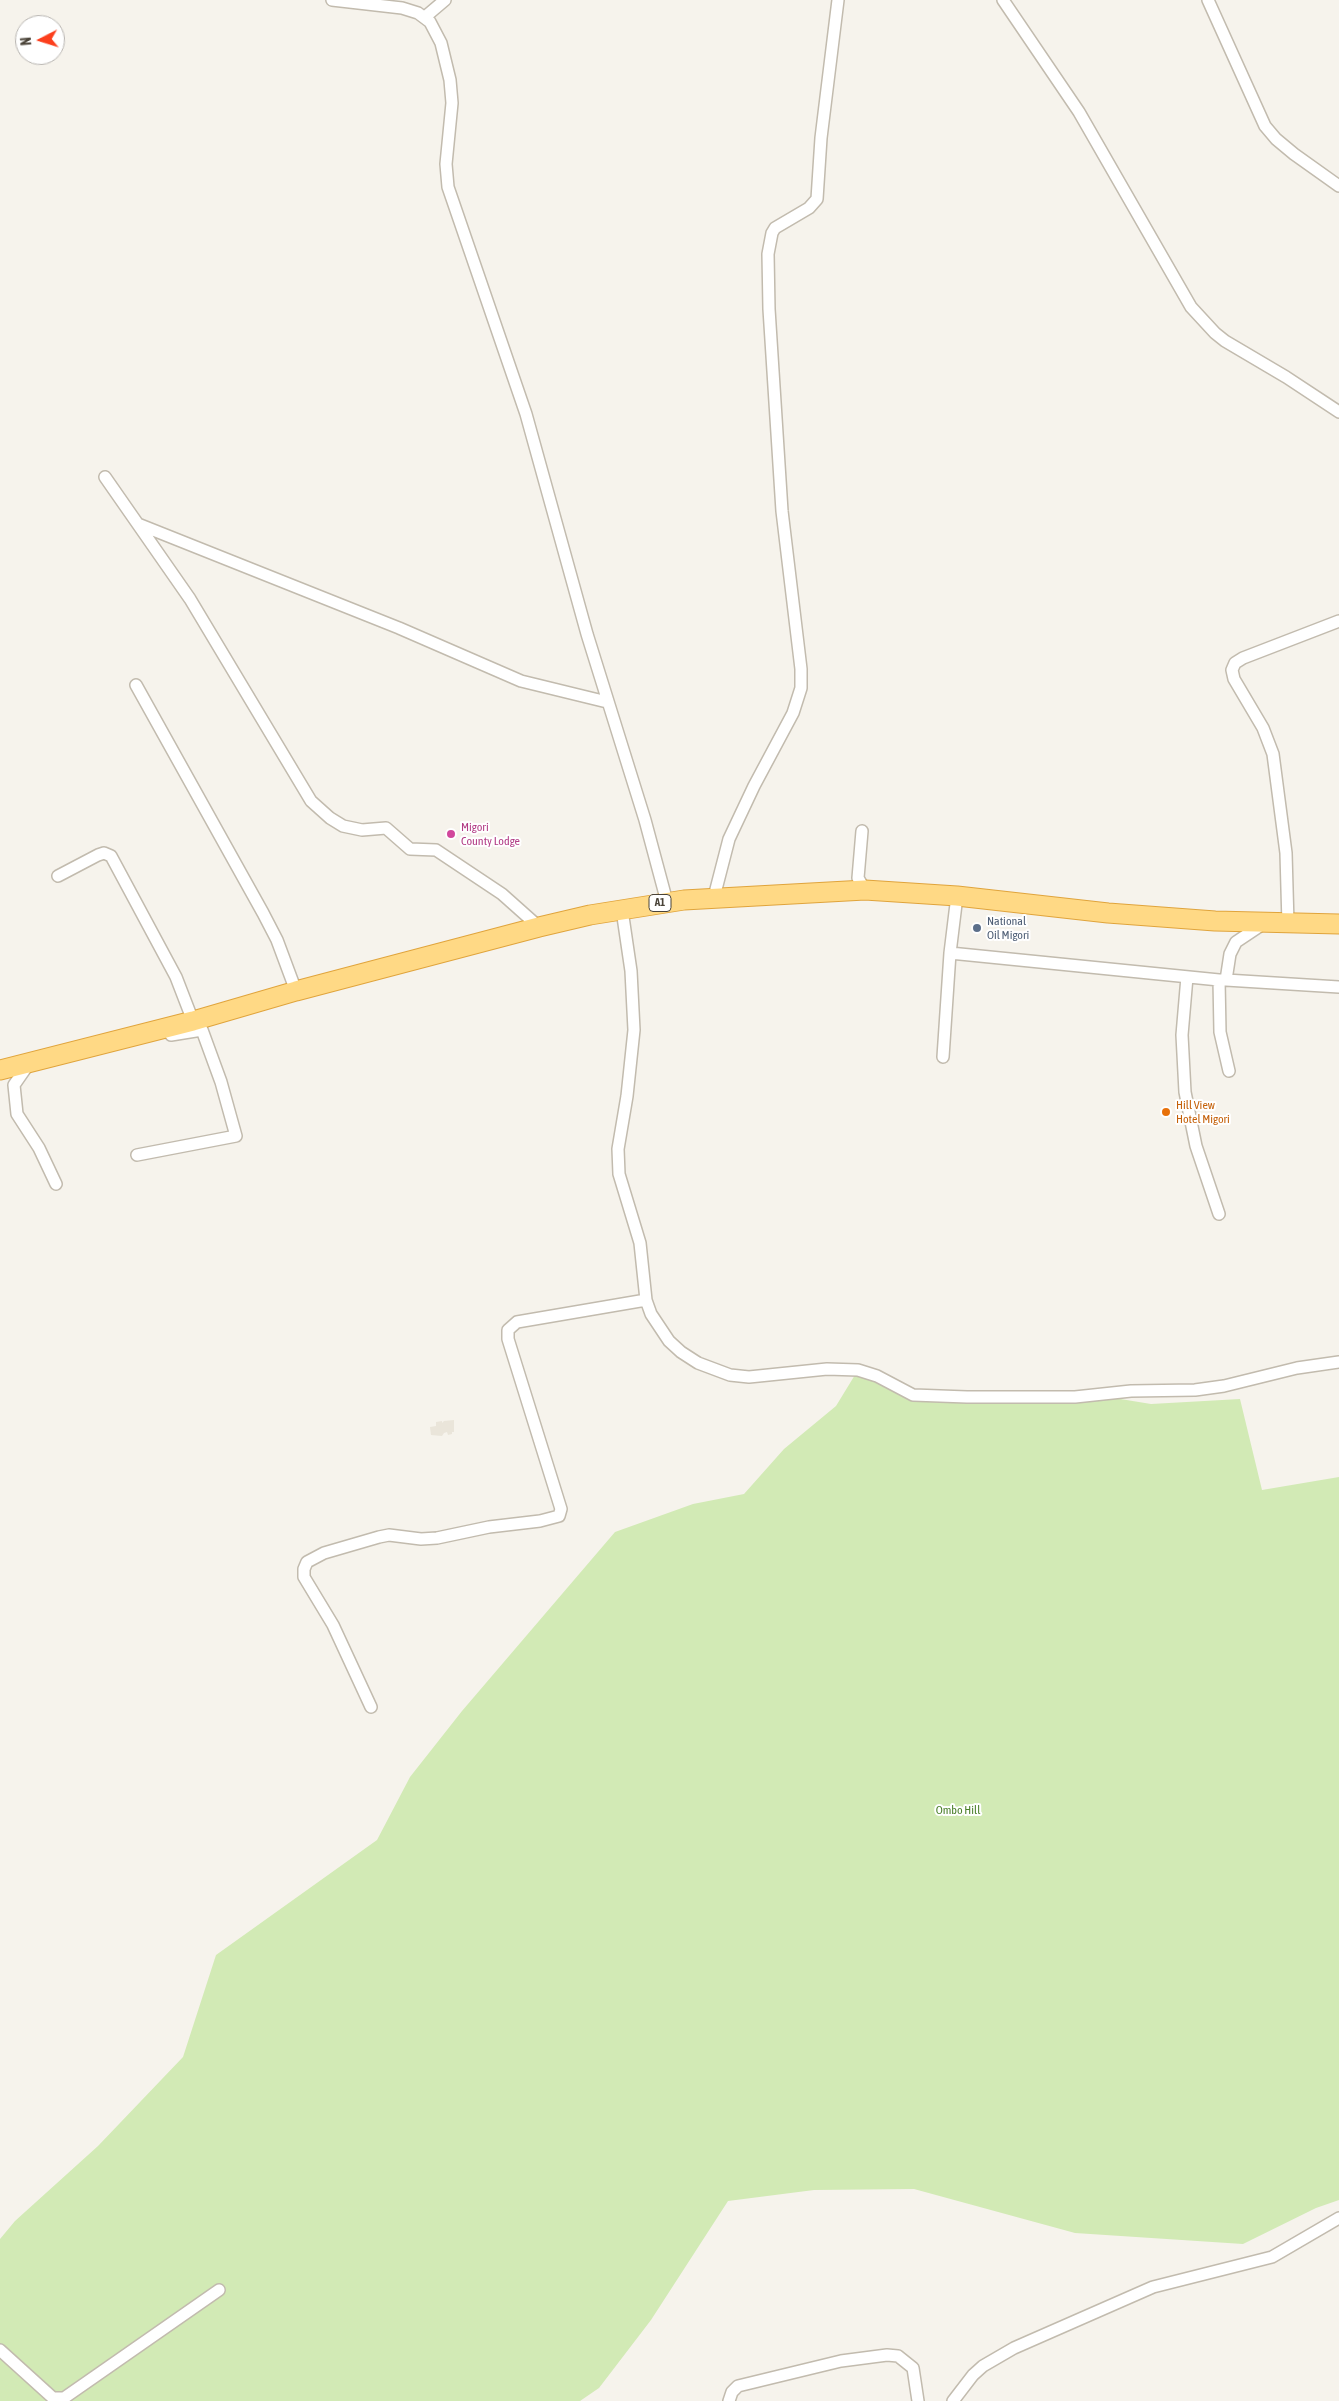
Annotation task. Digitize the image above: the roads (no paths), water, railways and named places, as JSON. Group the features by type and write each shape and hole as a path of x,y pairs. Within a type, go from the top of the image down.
{"highway":[{"name":"A1","path":"0,1070 193,1021 296,991 539,927 667,902 714,897 865,890 957,896 1108,913 1263,924 1339,924"}],"street":[{"path":"332,0 402,4 425,17 441,42 450,80 451,121 446,174 448,187 526,414 607,702 645,820 667,902"},
{"path":"425,17 445,0"},
{"path":"714,897 729,839 750,794 793,714 801,688 801,669 782,511 769,309 768,254 770,241 776,228 809,208 817,199 821,138 838,0"},
{"path":"1003,0 1079,112 1191,307 1215,333 1226,341 1286,376 1339,412"},
{"path":"1208,0 1251,99 1265,126 1276,139 1294,154 1339,186"},
{"path":"105,477 190,599 311,801 330,818 343,826 362,830 386,828 410,849 417,851 433,849 440,852 502,894 539,927"},
{"path":"138,524 399,628 521,681 607,702"},
{"path":"1288,924 1286,853 1273,754 1263,728 1234,679 1232,670 1235,664 1243,658 1339,621"},
{"path":"136,685 263,913 277,940 296,991"},
{"path":"862,831 858,878 865,890"},
{"path":"58,876 98,855 104,853 111,856 176,977 193,1021"},
{"path":"943,1057 950,953 957,896"},
{"path":"622,910 632,971 634,1030 618,1163 640,1243 646,1300 651,1314 669,1341 681,1352 712,1369 730,1375 749,1377 827,1369 858,1370 877,1376 913,1395 1046,1398 1096,1395 1131,1390 1195,1390 1224,1386 1297,1368 1339,1362"},
{"path":"1229,1071 1220,1032 1223,980 1234,946 1239,940 1263,924"},
{"path":"950,953 1187,977 1339,987"},
{"path":"1187,977 1182,1035 1186,1092 1196,1146 1219,1214"},
{"path":"56,1184 39,1148 17,1114 14,1085 29,1062 202,1030 221,1082 236,1136 137,1155"},
{"path":"370,1707 333,1625 304,1577 304,1568 307,1562 324,1553 379,1537 436,1538 489,1527 540,1521 559,1516 561,1508 510,1348 508,1330 513,1324 518,1322 646,1300"},
{"path":"953,2401 973,2375 983,2366 1014,2348 1153,2287 1272,2257 1339,2218"},
{"path":"0,2350 52,2398 61,2399 219,2290"},
{"path":"729,2401 730,2395 738,2386 841,2360 887,2355 898,2356 912,2368 918,2401"}],"place":[{"name":"Migori County Lodge","path":"451,834"},
{"name":"National Oil Migori","path":"977,928"},
{"name":"Hill View Hotel Migori","path":"1166,1112"}],"park label":[{"name":"Ombo Hill","path":"958,1810"}]}
